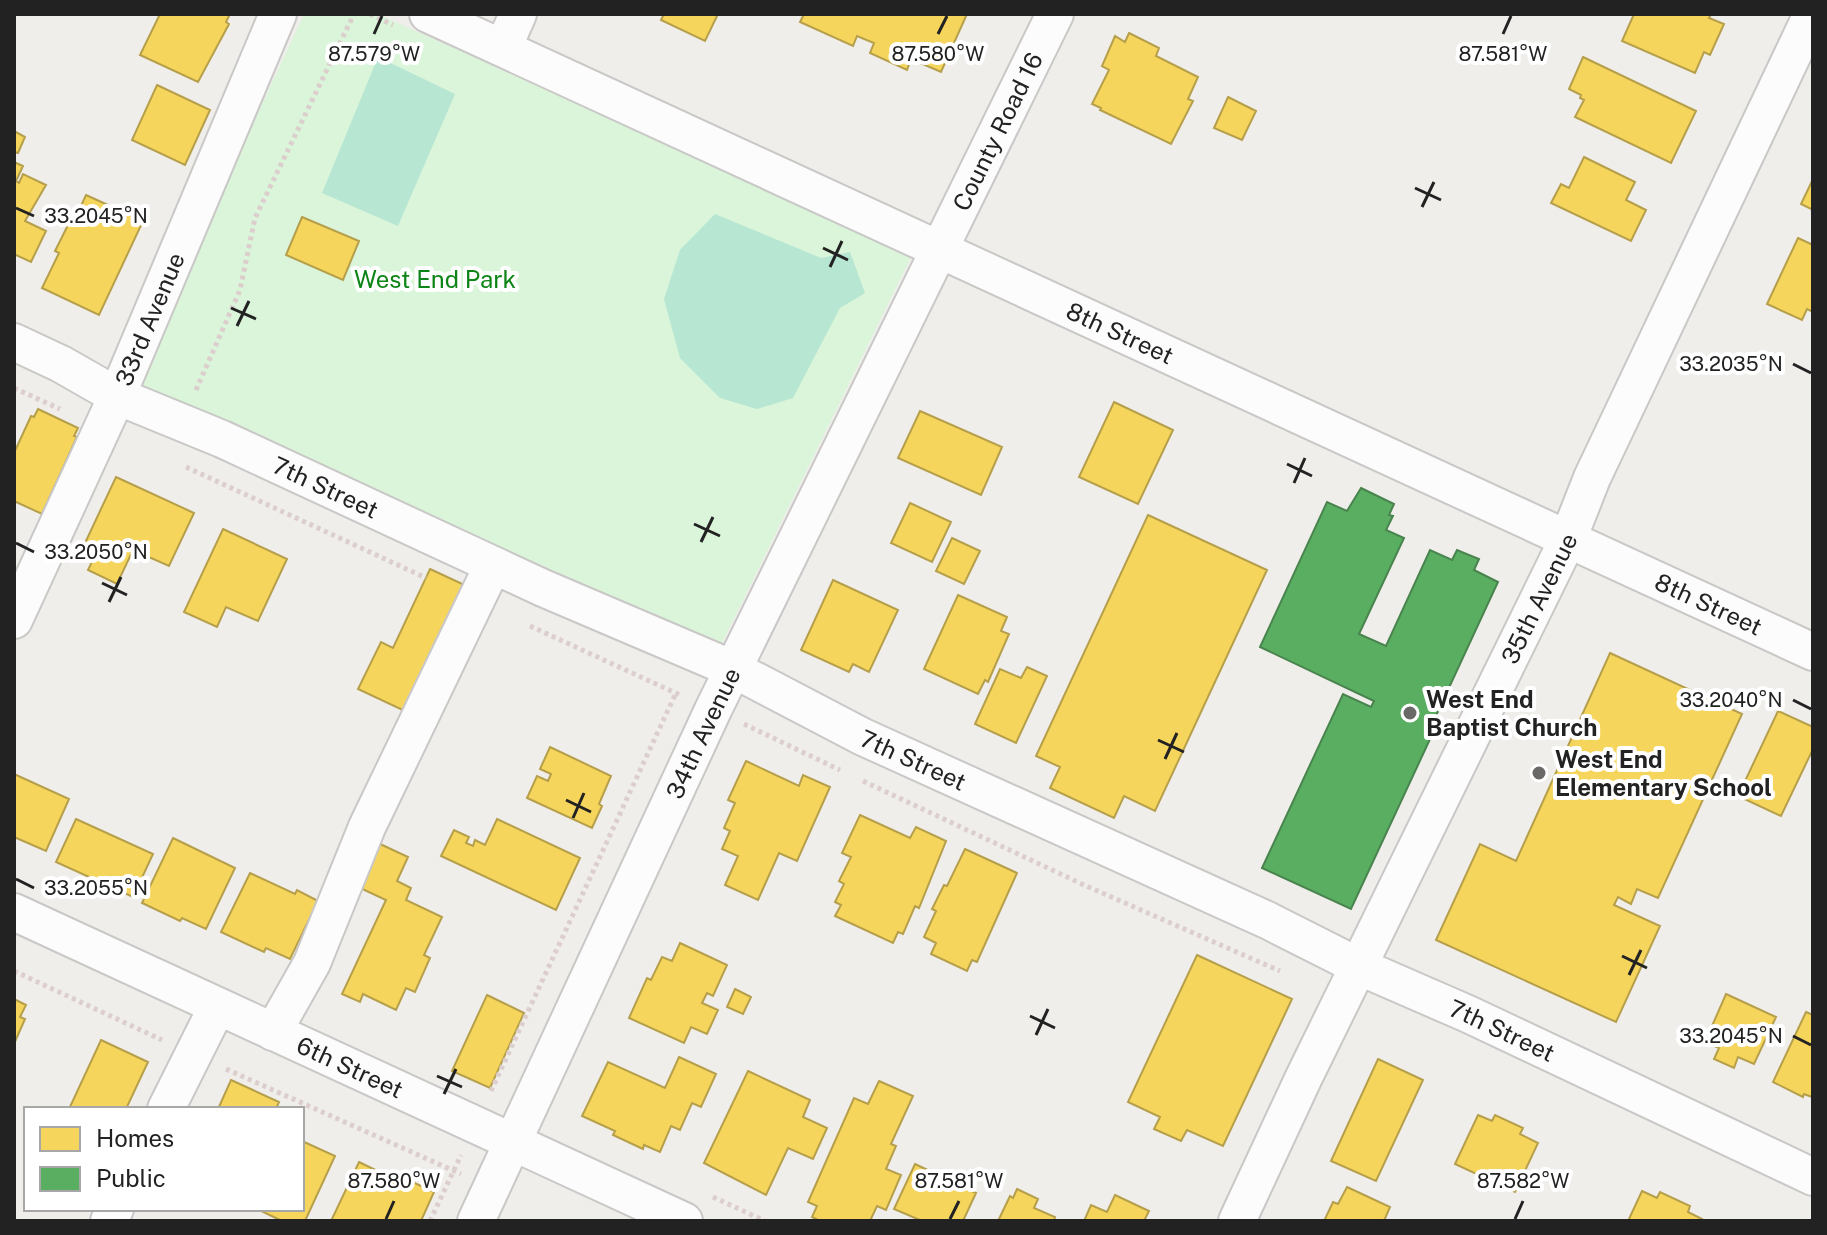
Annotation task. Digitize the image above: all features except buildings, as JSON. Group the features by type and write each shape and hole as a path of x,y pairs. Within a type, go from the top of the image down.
{"street":[{"name":"33rd Avenue","path":"14,620 110,412 278,14"},
{"name":"8th Street","path":"428,14 1813,652"},
{"path":"503,48 518,14"},
{"name":"County Road 16","path":"940,250 1017,127 1055,14"},
{"name":"35th Avenue","path":"1237,1221 1304,1077 1568,539 1592,478 1812,14"},
{"name":"34th Avenue","path":"476,1221 713,710 940,250"},
{"name":"7th Street","path":"14,342 61,364 110,412 222,439 493,565 733,669 863,737 1267,920 1360,967 1468,1014 1813,1177"},
{"path":"273,1032 312,963 367,827 493,565"},
{"name":"6th Street","path":"14,912 684,1221"},
{"path":"167,1107 217,1007"}],"path":[{"path":"192,399 240,290 255,218 354,14"},
{"path":"14,388 110,412"},
{"path":"173,461 426,578"},
{"path":"477,601 848,774"},
{"path":"430,1221 676,693"},
{"path":"862,780 1084,885 1287,974"},
{"path":"14,971 453,1172 493,1184"}],"green space":[{"name":"West End Park","path":"304,14 378,14 912,255 721,645 132,384"},
{"path":"378,57 455,94 398,226 322,193"},
{"path":"715,214 821,258 850,252 865,293 840,308 793,398 757,409 720,398 680,358 664,299 680,250"}],"place":[{"name":"West End Baptist Church","path":"1410,713"},
{"name":"West End Elementary School","path":"1539,773"}]}
